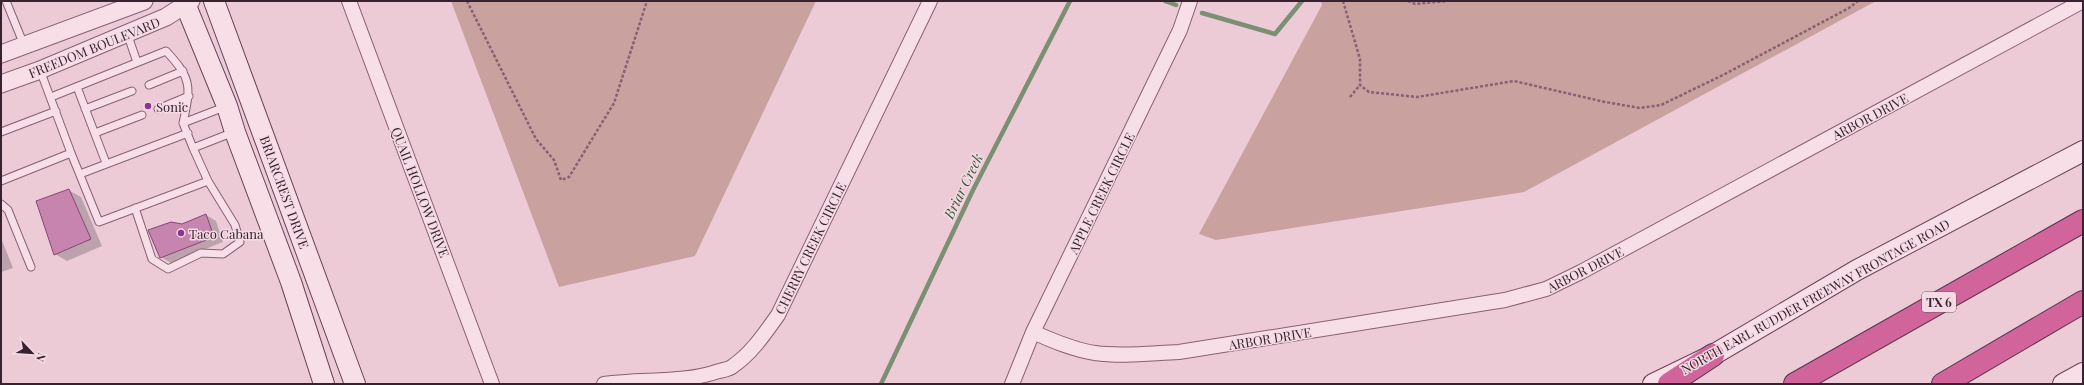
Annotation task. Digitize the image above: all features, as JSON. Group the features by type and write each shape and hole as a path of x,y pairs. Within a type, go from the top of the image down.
{"highway":[{"name":"TX 6","path":"1795,384 2083,221"},
{"path":"1943,384 2083,302"},
{"path":"1669,384 1713,355"}],"main road":[{"name":"BRIARCREST DRIVE","path":"214,1 355,384"},
{"name":"BRIARCREST DRIVE","path":"184,2 227,106 234,132 291,282 324,384"},
{"name":"NORTH EARL RUDDER FREEWAY FRONTAGE ROAD","path":"1654,384 1713,355 1857,270 2083,151"},
{"path":"2063,384 2083,373"}],"street":[{"name":"FREEDOM BOULEVARD","path":"1,54 144,1"},
{"name":"QUAIL HOLLOW DRIVE","path":"349,1 492,384"},
{"name":"CHERRY CREEK CIRCLE","path":"604,384 624,381 682,380 708,375 733,367 754,346 778,316 930,1"},
{"name":"APPLE CREEK CIRCLE","path":"1012,384 1033,332 1180,30 1190,1"},
{"name":"ARBOR DRIVE","path":"1033,332 1064,345 1095,353 1131,354 1179,352 1506,300 1546,289 1581,272 2083,1"},
{"name":"FREEDOM BOULEVARD","path":"1,84 40,70 166,17 184,2"}],"lane":[{"path":"6,1 24,45"},
{"path":"127,33 137,62"},
{"path":"51,97 166,51 183,71 189,96 183,123 208,181 235,225 240,242 223,254 201,253 168,269 152,259 135,208"},
{"path":"40,70 71,153 100,222 208,181"},
{"path":"148,85 183,71"},
{"path":"77,87 106,164"},
{"path":"85,109 132,91"},
{"path":"158,108 189,96"},
{"path":"183,123 227,106"},
{"path":"1,132 56,111"},
{"path":"95,133 142,115"},
{"path":"193,148 234,132"},
{"path":"80,174 188,133"},
{"path":"1,180 71,153"},
{"path":"1,204 8,210 31,267"}],"path":[{"path":"467,1 536,139 554,160 561,180 569,177 614,103 647,1"},
{"path":"1343,1 1360,59 1360,85 1350,97"},
{"path":"1408,1 1415,4 1447,1"},
{"path":"1360,85 1369,92 1417,97 1514,81 1633,107 1640,108 1661,105 1723,75 1849,8 1858,1"}],"shaded area":[{"path":"451,1 816,1 695,256 559,287"},
{"path":"1321,1 1876,1 1524,192 1216,240 1199,234 1322,5"}],"building":[{"path":"69,189 91,239 54,255 36,201"},
{"name":"Taco Cabana","path":"206,214 214,237 160,258 148,230 171,222 182,224"}],"waterway":[{"name":"Briar Creek","path":"881,384 973,190 1070,1"},
{"path":"1165,1 1176,5"},
{"path":"1202,13 1275,34 1302,1"}],"place":[{"name":"Sonic","path":"148,106"},
{"name":"Taco Cabana","path":"181,233"}]}
